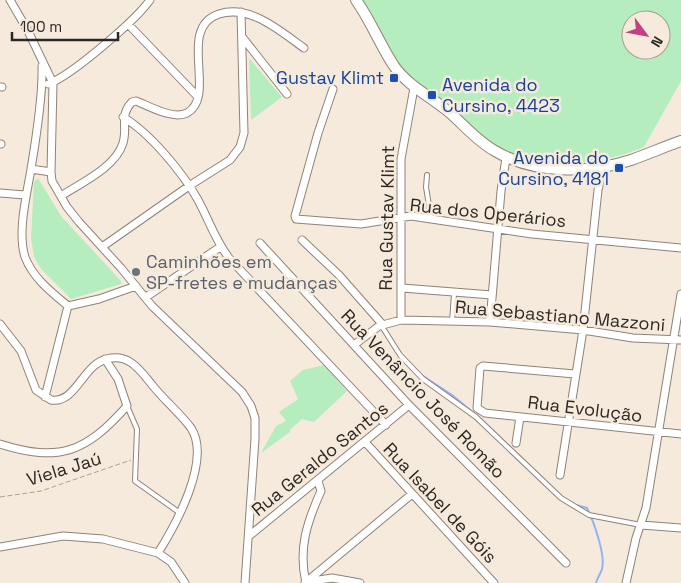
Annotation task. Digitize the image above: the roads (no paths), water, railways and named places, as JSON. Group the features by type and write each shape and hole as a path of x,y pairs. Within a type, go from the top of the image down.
{"main road":[{"path":"356,0 374,26 394,66 414,88 449,112 481,142 506,158 530,165 546,167 578,170 603,168 632,160 681,141"}],"street":[{"path":"10,0 28,31 52,83 51,172 52,181 60,196 79,222 164,318 242,392 254,412 255,439 244,583"},
{"path":"43,86 52,83 128,24 150,0"},
{"path":"60,196 115,158 123,145 125,136 123,117 130,104 136,101 171,114 182,114 191,110 198,97 198,43 201,30 208,20 216,15 230,11 241,12 260,18 304,48"},
{"path":"102,247 189,186 230,160 242,142 241,12"},
{"path":"128,24 198,97"},
{"path":"242,37 287,94"},
{"path":"42,63 43,86 31,169 25,195 23,250 44,286 68,306"},
{"name":"Rua Gustav Klimt","path":"401,320 401,159 414,88"},
{"name":"Rua dos Operários","path":"333,89 318,133 295,216 296,219 317,222 375,224 402,217 431,218 461,225 681,248"},
{"path":"123,117 138,128 189,186 203,209 220,247 386,425"},
{"path":"490,322 501,191 506,158"},
{"path":"560,475 583,330 603,168"},
{"path":"31,169 51,172"},
{"path":"0,193 25,195"},
{"path":"302,240 339,275 382,325"},
{"name":"Rua Venâncio José Romão","path":"260,243 409,404 566,563"},
{"path":"146,297 220,247"},
{"path":"68,306 99,299 136,286"},
{"path":"402,288 492,296"},
{"path":"626,583 646,508 656,433 678,340 681,294"},
{"path":"45,397 68,306"},
{"name":"Rua Sebastiano Mazzoni","path":"354,345 382,325 401,320 490,322 583,330 633,338 678,340"},
{"path":"0,324 22,351 33,385 45,397 51,400 62,400 91,368 105,359 123,358 131,362 194,435 196,448 195,468 181,514 158,553"},
{"path":"0,444 42,454 54,454 92,440 127,406 118,379 105,359"},
{"path":"480,414 476,406 481,367 575,374"},
{"name":"Rua Geraldo Santos","path":"249,536 386,425 409,404"},
{"name":"Rua Evolução","path":"480,414 681,434"},
{"path":"516,443 520,417"},
{"name":"Rua Isabel de Góis","path":"365,442 494,583"},
{"path":"306,583 302,564 303,544 308,524 321,491 318,481"},
{"path":"306,583 412,494"},
{"path":"641,524 681,528"},
{"path":"0,547 63,536 103,539 158,553 171,562 184,583"},
{"path":"306,583 332,578 360,583"}],"lane":[{"path":"427,175 426,188 431,218"},
{"path":"452,322 454,294"},
{"path":"382,325 400,355 423,379 480,414 560,498 589,515 641,524"},
{"path":"127,406 137,429 134,478 137,484 181,514"}],"waterway":[{"path":"420,374 452,395 482,420 543,479"},
{"path":"576,505 587,508 601,547 603,563 596,583"}],"place":[{"name":"Gustav Klimt","path":"394,78"},
{"name":"Avenida do Cursino, 4423","path":"432,95"},
{"name":"Avenida do Cursino, 4181","path":"619,168"},
{"name":"Caminhões em SP-fretes e mudanças","path":"136,272"}]}
